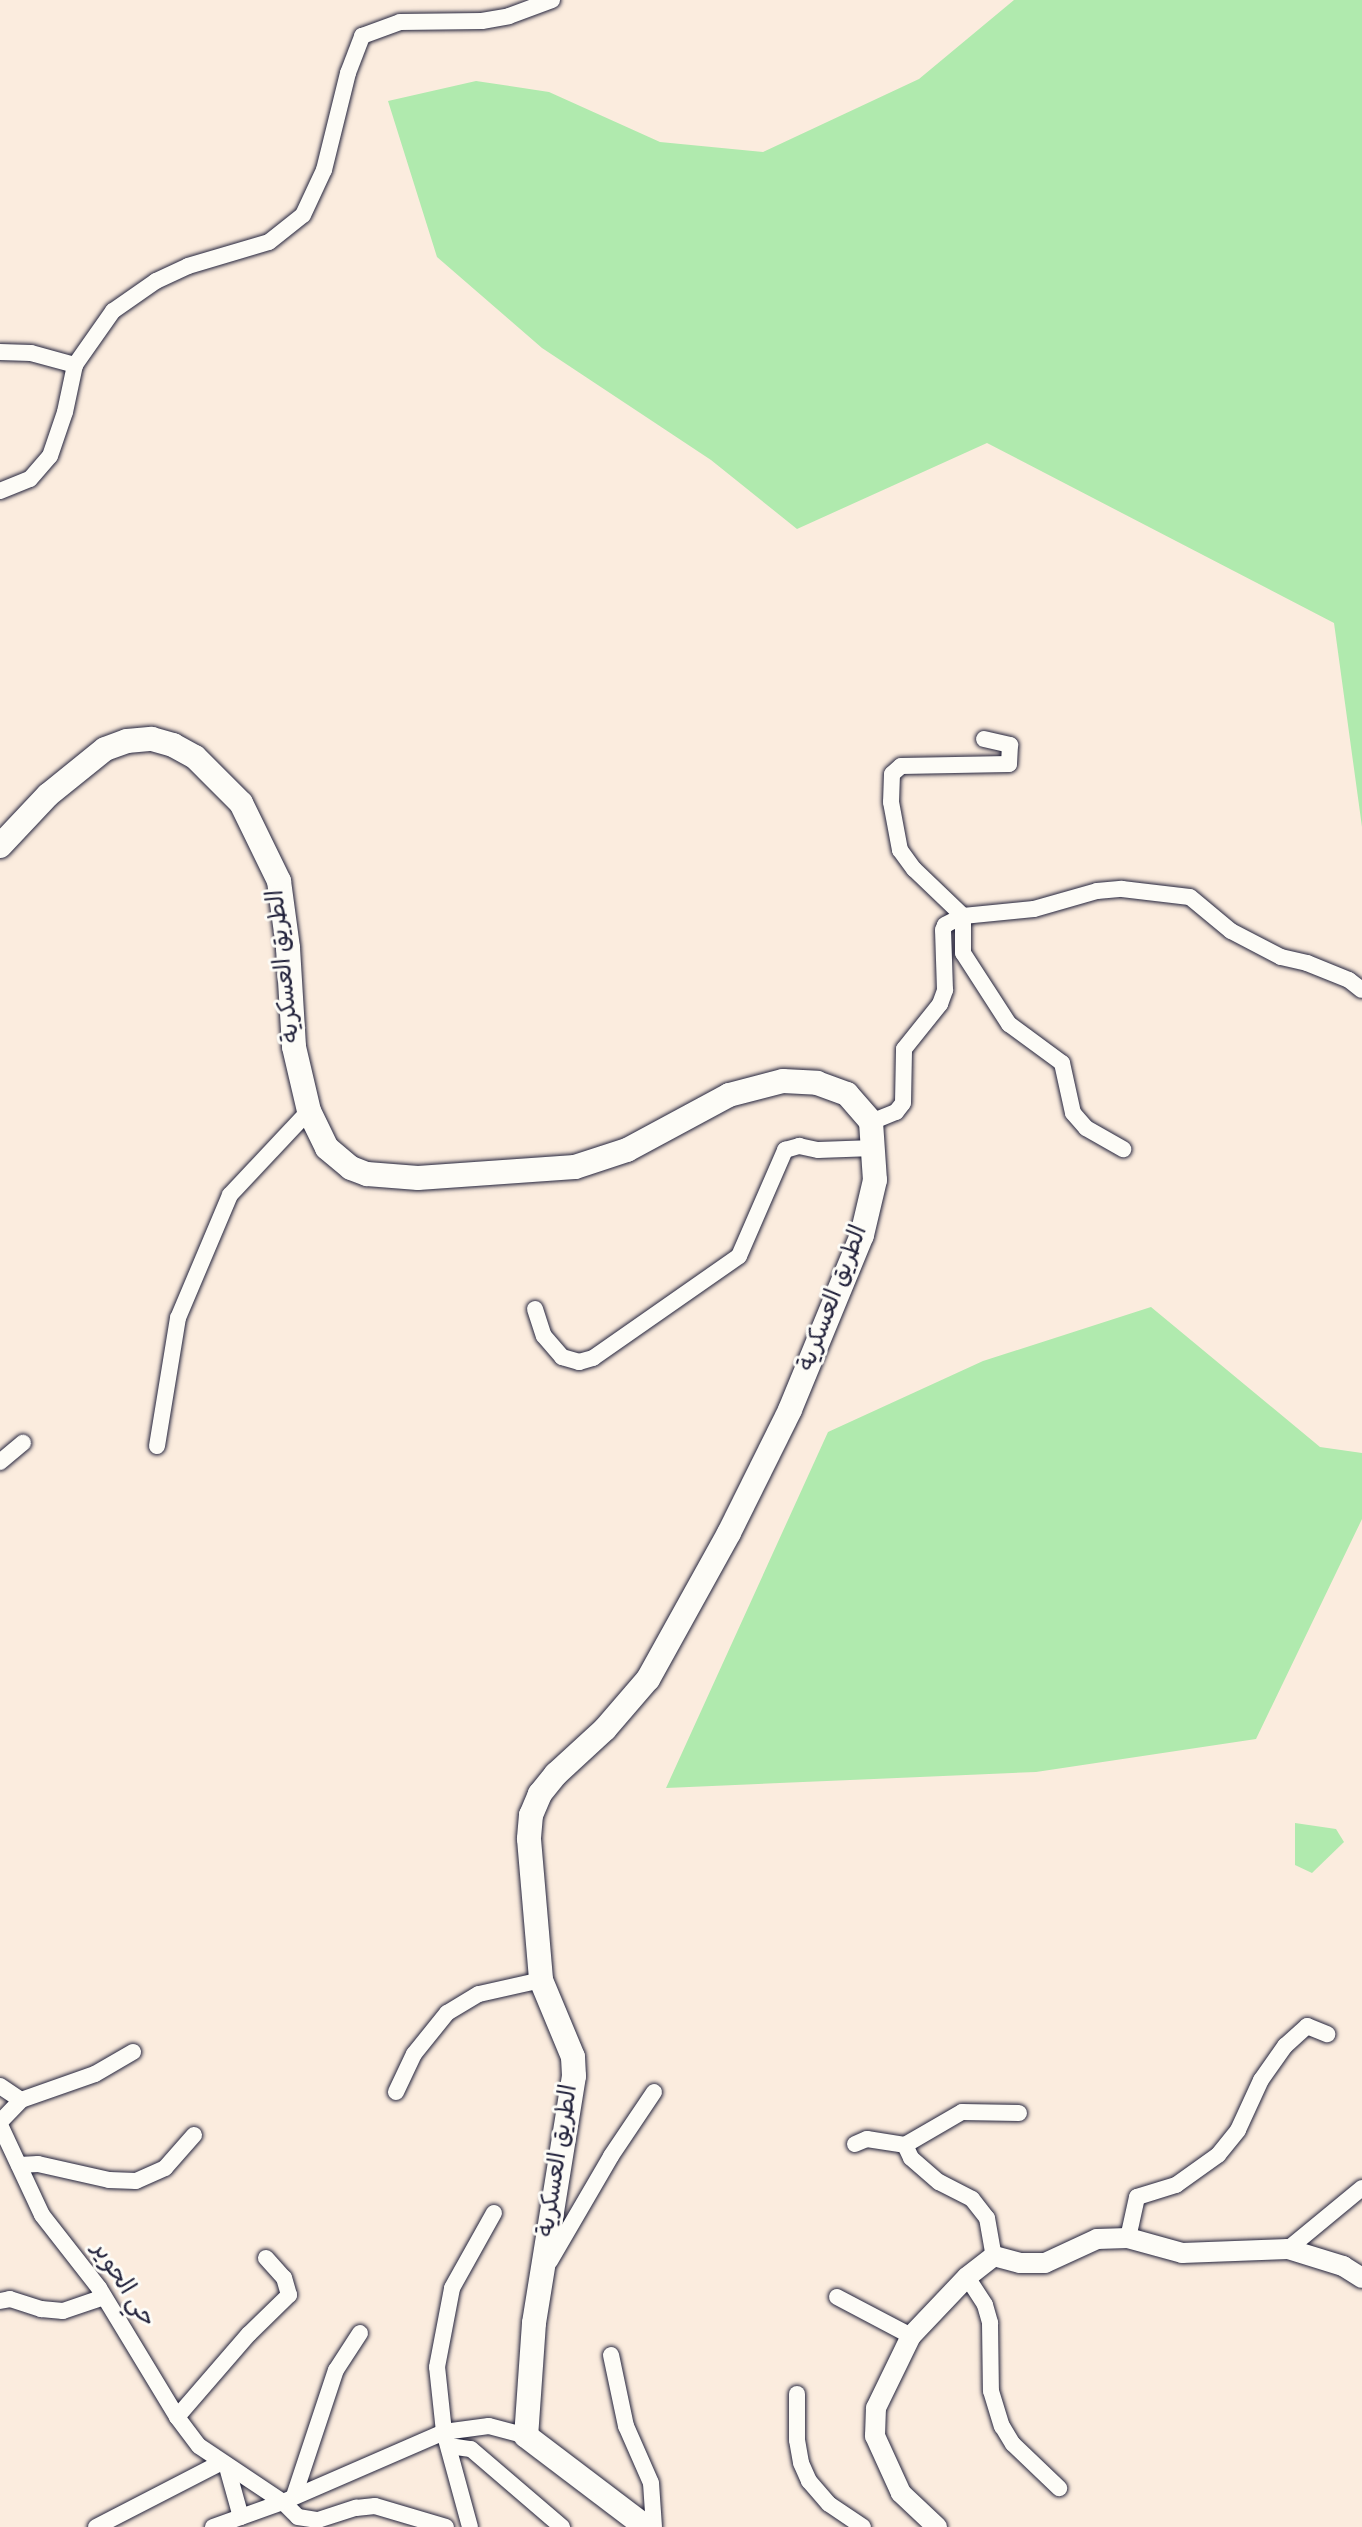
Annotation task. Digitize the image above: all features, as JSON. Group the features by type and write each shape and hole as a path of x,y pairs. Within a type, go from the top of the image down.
{"main road":[{"name":"الطريق العسكرية","path":"0,846 48,795 105,749 127,741 152,739 195,757 241,803 279,881 288,948 294,1047 309,1111 318,1133 336,1157 367,1174 393,1178 483,1175 588,1164 652,1138 729,1095 783,1081 817,1083 847,1094 871,1122 874,1148 871,1199 850,1272 790,1410 729,1533 648,1679 605,1729 556,1774 540,1794 531,1815 529,1839 541,1980 573,2057 574,2076 534,2323 526,2436"},
{"path":"526,2436 646,2527"}],"street":[{"path":"0,491 30,479 50,456 65,412 75,365 100,326 126,300 188,266 269,242 303,215 324,170 348,73 362,36 400,22 496,18 552,0"},
{"path":"0,352 31,353 75,365"},
{"path":"984,739 1010,745 1009,764 901,766 892,774 891,802 900,850 914,869 963,916 963,953 1009,1024 1062,1063 1073,1113 1086,1128 1123,1149"},
{"path":"871,1122 896,1112 903,1103 902,1057 907,1041 940,1004 945,990 943,930 945,925 963,916 1034,909 1097,891 1122,889 1190,897 1231,931 1281,957 1307,963 1362,990"},
{"path":"157,1446 178,1318 230,1195 309,1111"},
{"path":"535,1309 544,1336 562,1357 579,1362 593,1358 739,1256 785,1150 799,1146 818,1150 874,1148"},
{"path":"0,1462 23,1443"},
{"path":"396,2092 414,2054 447,2013 479,1994 541,1980"},
{"path":"1128,2238 1133,2201 1176,2185 1218,2155 1249,2112 1261,2080 1293,2037 1307,2026 1327,2034"},
{"path":"0,2123 21,2100 95,2074 133,2052"},
{"path":"0,2086 21,2100"},
{"path":"541,2277 611,2156 654,2092"},
{"path":"855,2144 867,2139 905,2145 962,2112 1019,2113"},
{"name":"حي الحوير","path":"0,2123 42,2215 104,2297 177,2417 199,2446 224,2465 289,2499 298,2517 306,2520 375,2506 446,2527"},
{"path":"19,2165 38,2164 109,2180 136,2181 165,2168 194,2135"},
{"path":"905,2145 911,2158 939,2182 972,2199 987,2218 994,2256"},
{"path":"1288,2249 1362,2188"},
{"path":"470,2527 446,2439 437,2367 452,2288 494,2213"},
{"path":"994,2256 1020,2263 1045,2263 1097,2239 1128,2238 1182,2253 1288,2249 1343,2266 1362,2278"},
{"path":"937,2527 901,2493 875,2436 876,2408 911,2336 967,2277 994,2256"},
{"path":"177,2417 249,2334 289,2295 284,2278 266,2258"},
{"path":"967,2277 985,2305 990,2323 991,2391 1002,2426 1013,2444 1059,2488"},
{"path":"0,2301 10,2299 41,2309 63,2311 104,2297"},
{"path":"837,2297 911,2336"},
{"path":"289,2499 336,2370 360,2333"},
{"path":"611,2355 626,2426 651,2483 654,2527"},
{"path":"797,2394 797,2440 801,2463 809,2481 829,2504 863,2527"},
{"path":"213,2527 446,2439 489,2426 526,2436"},
{"path":"446,2439 471,2449 562,2527"},
{"path":"96,2527 224,2465 241,2517"}],"green space":[{"path":"1014,0 1362,0 1362,827 1334,623 987,443 797,529 711,460 542,348 437,257 388,101 476,81 549,92 660,142 763,152 919,79"},
{"path":"1151,1307 1320,1447 1362,1453 1362,1519 1256,1739 1036,1772 666,1788 828,1432 983,1361"},
{"path":"1295,1823 1336,1829 1344,1842 1312,1873 1295,1865"}]}
